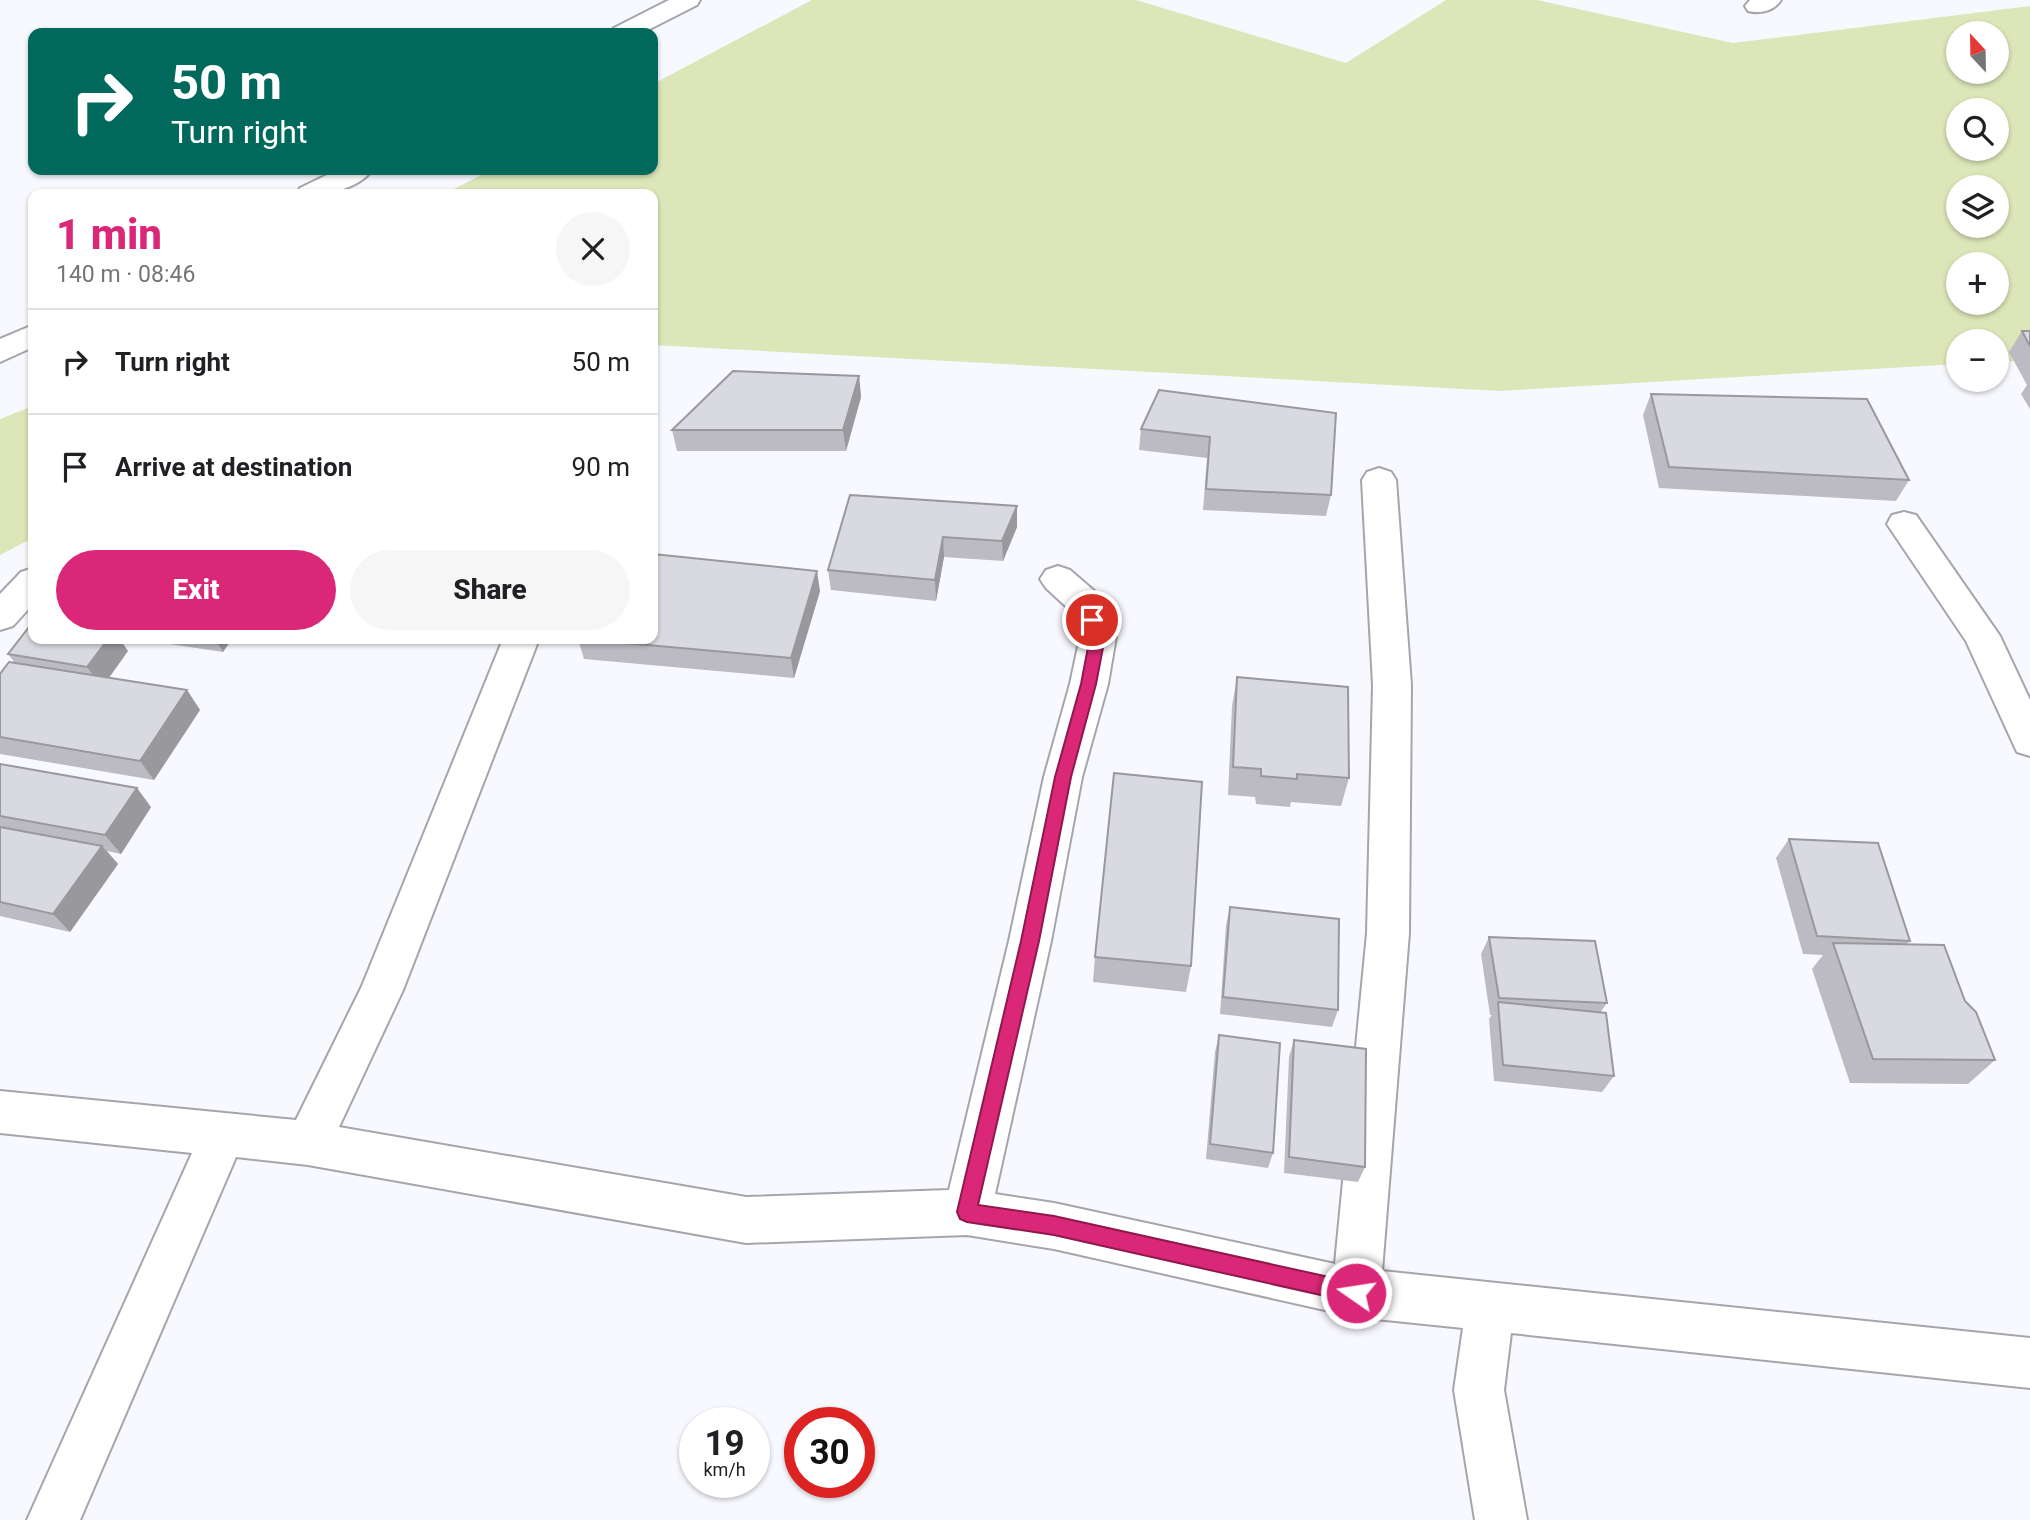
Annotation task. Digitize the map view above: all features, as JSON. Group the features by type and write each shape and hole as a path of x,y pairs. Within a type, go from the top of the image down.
{"street":[{"path":"633,28 688,0"},
{"path":"320,189 348,175"},
{"path":"0,352 28,338"},
{"path":"1356,1293 1388,933 1392,685 1379,480"},
{"path":"1904,524 1982,636 2030,741"},
{"path":"967,1212 1030,941 1063,777 1089,684 1098,637 1086,604 1058,579"},
{"path":"0,617 28,586"},
{"path":"308,1143 382,990 519,644"},
{"path":"0,1112 308,1143 746,1220 967,1212 1054,1226 1356,1293 2030,1363"},
{"path":"53,1520 223,1134"},
{"path":"1490,1306 1479,1390 1501,1520"}],"green space":[{"path":"812,0 1136,0 1346,63 1446,0 1537,0 1733,43 2030,6 2030,360 2009,361 2009,329 1946,329 1946,365 1500,391 658,345 658,189 454,189 481,175 658,175 658,81"},
{"path":"28,408 28,541 0,555 0,419"}],"building":[{"path":"2022,331 2030,331 2030,346"},
{"path":"733,371 859,376 843,430 672,430"},
{"path":"1159,390 1336,413 1331,495 1206,489 1210,437 1141,429"},
{"path":"1651,394 1867,399 1909,480 1669,467"},
{"path":"850,495 1017,506 1002,541 943,537 935,580 828,570"},
{"path":"658,555 817,571 791,658 636,644 658,644"},
{"path":"28,628 28,644 104,644 87,667 8,654"},
{"path":"9,662 187,690 140,761 0,737 0,674"},
{"path":"1237,677 1348,687 1349,778 1297,774 1297,779 1261,776 1261,769 1233,767"},
{"path":"0,764 137,788 105,835 0,816"},
{"path":"1114,773 1202,782 1191,966 1095,957"},
{"path":"0,827 102,846 53,914 0,902"},
{"path":"1789,839 1878,843 1910,941 1817,936"},
{"path":"1230,907 1339,919 1338,1010 1223,997"},
{"path":"1489,937 1595,941 1607,1003 1499,998"},
{"path":"1833,943 1944,945 1965,1001 1976,1012 1995,1060 1873,1059"},
{"path":"1498,1002 1606,1013 1614,1076 1503,1065"},
{"path":"1219,1035 1280,1043 1273,1153 1210,1144"},
{"path":"1294,1040 1366,1049 1365,1167 1289,1157"}],"route":[{"path":"1092,620 1098,637 1089,684 1063,777 1030,941 967,1212 1054,1226 1356,1293"}]}
